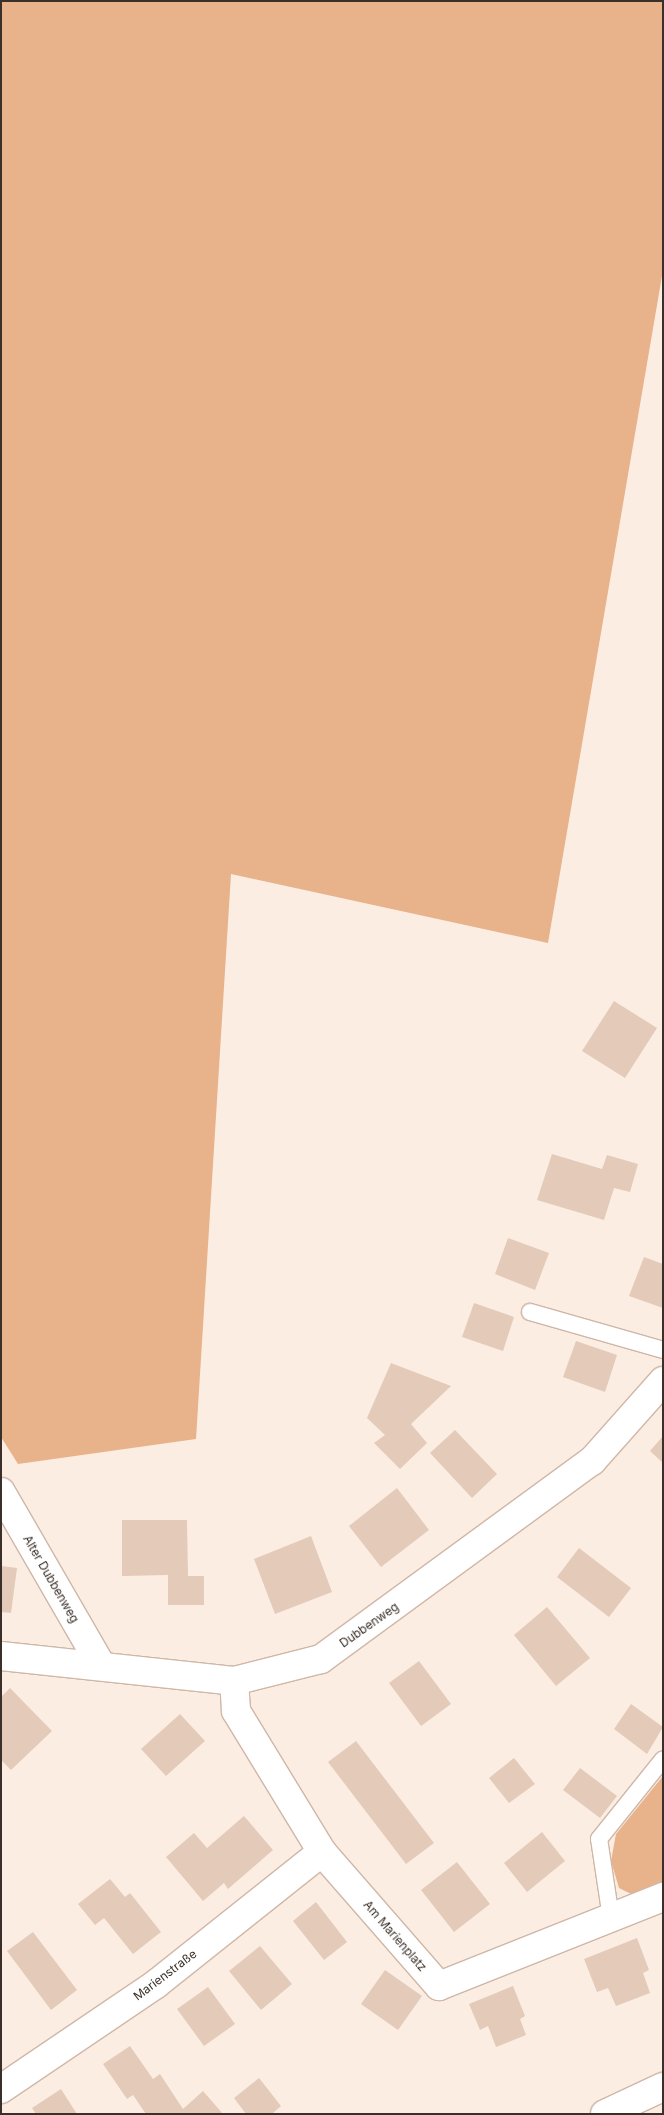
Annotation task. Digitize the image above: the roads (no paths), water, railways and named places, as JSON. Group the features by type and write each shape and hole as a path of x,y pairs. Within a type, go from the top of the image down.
{"street":[{"name":"Dubbenweg","path":"1,1656 101,1665 234,1681 321,1659 395,1607 592,1461 663,1381"},
{"name":"Alter Dubbenweg","path":"1,1492 101,1665"},
{"name":"Am Marienplatz","path":"234,1681 236,1711 322,1852 438,1986 663,1898"},
{"name":"Marienstraße","path":"1,2088 156,1984 322,1852"},
{"path":"605,2114 663,2087"}],"lane":[{"path":"530,1312 663,1350"},
{"path":"611,1918 599,1840 663,1759"}]}
